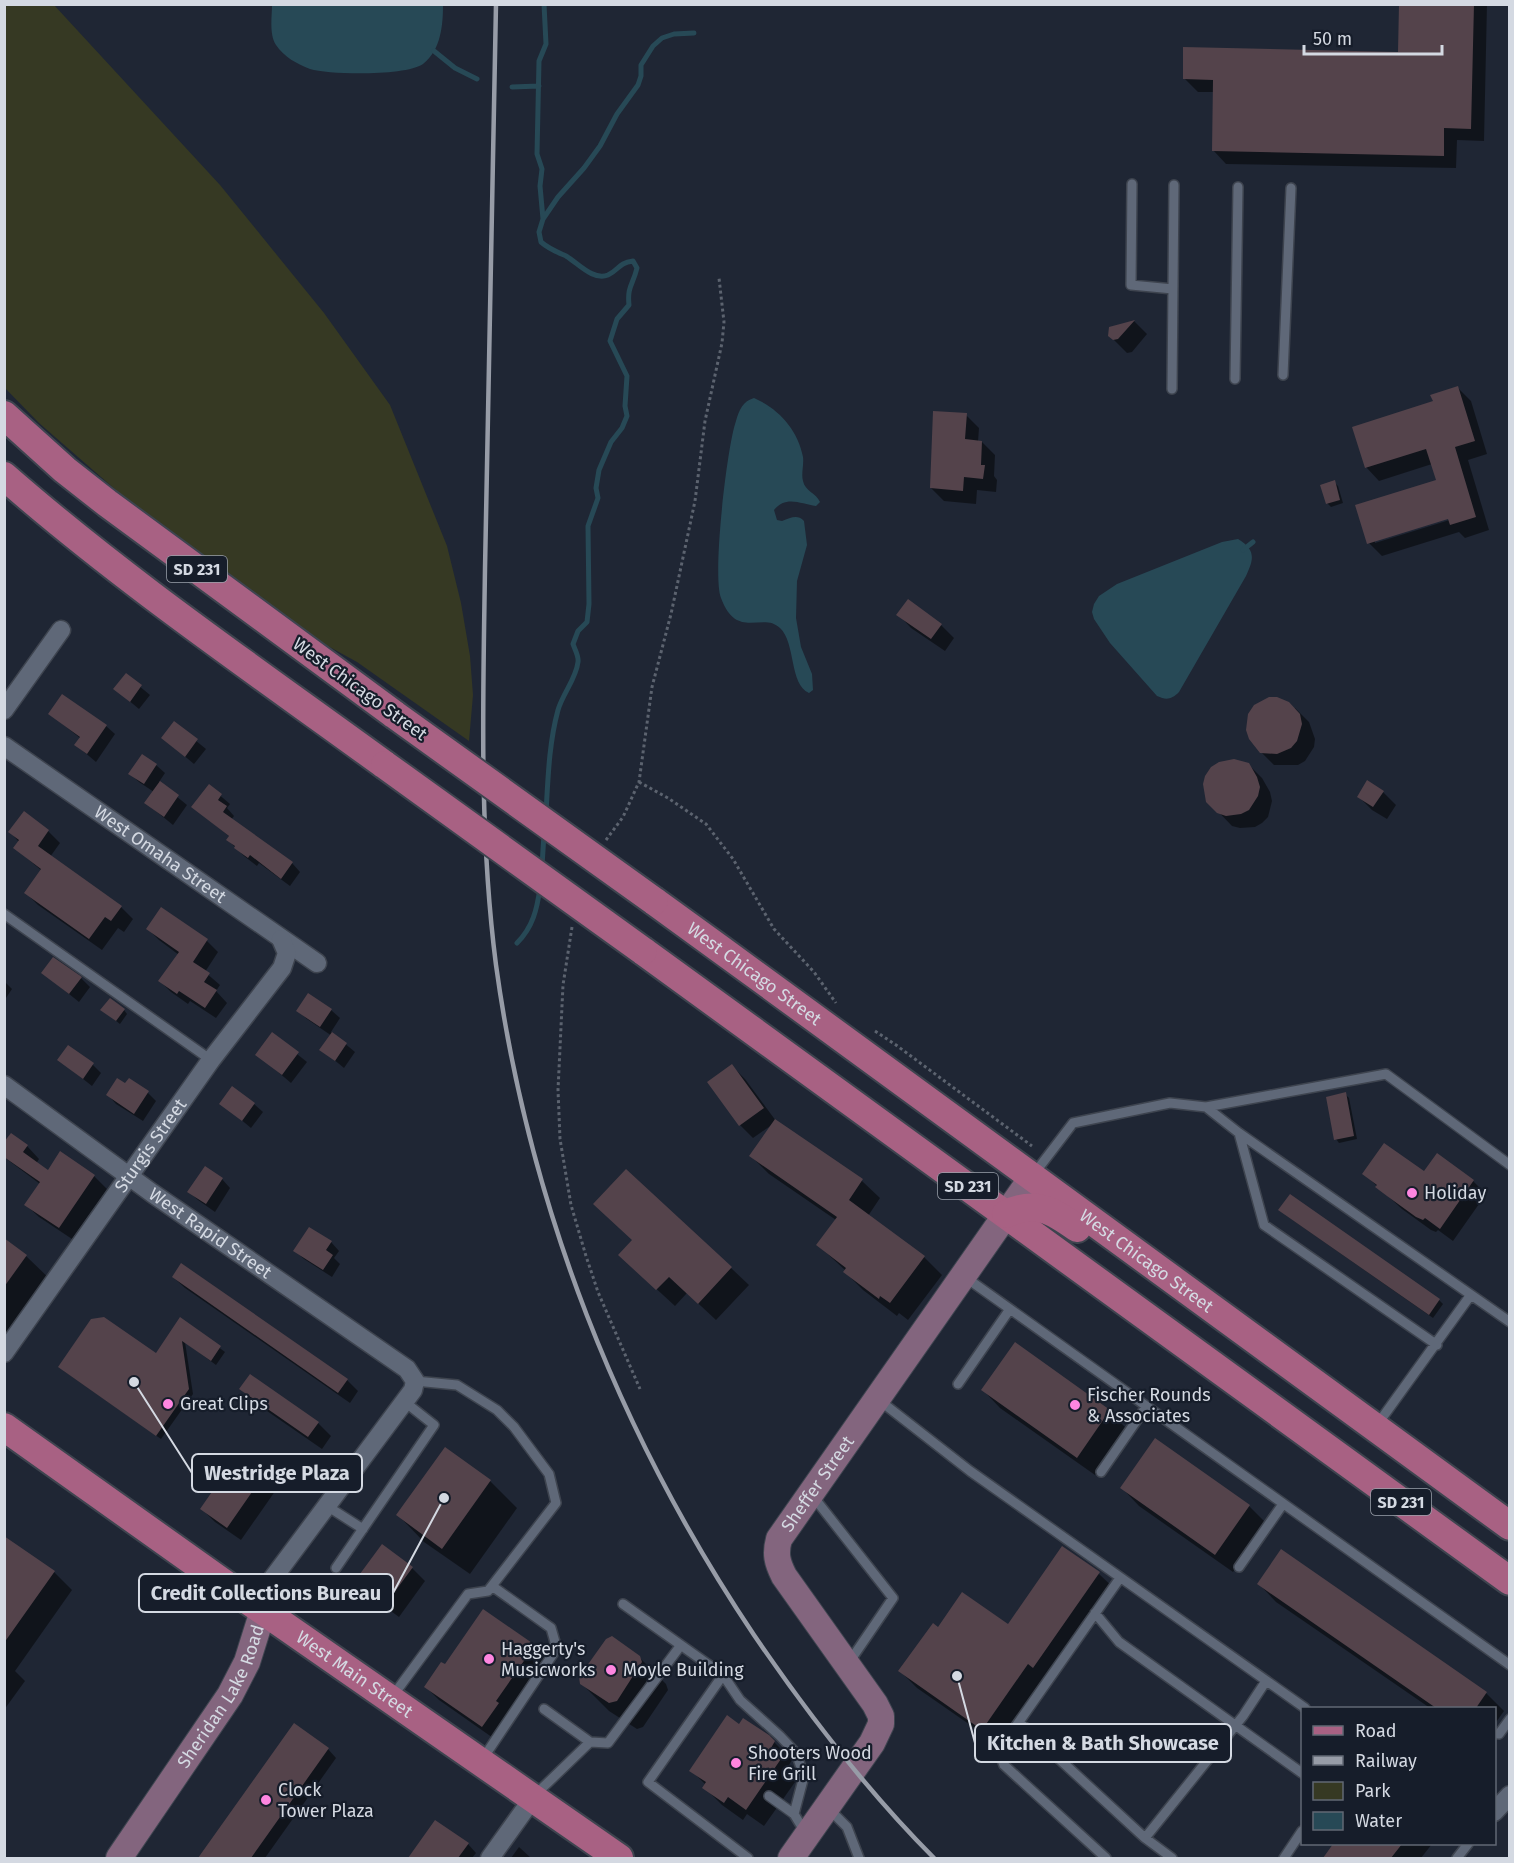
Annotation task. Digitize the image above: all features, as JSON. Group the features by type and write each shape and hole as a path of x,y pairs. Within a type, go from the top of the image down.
{"main road":[{"name":"West Chicago Street","path":"4,415 57,463 107,503 395,715 654,901 1040,1166 1135,1254 1379,1422 1509,1526"},
{"name":"SD 231","path":"4,476 84,543 143,588 1509,1581"},
{"path":"1006,1214 1019,1208 1036,1207 1055,1212 1128,1265 1200,1299"},
{"path":"1135,1254 1234,1311 1379,1422 1509,1510"},
{"name":"West Main Street","path":"4,1427 263,1611 619,1858"}],"street":[{"path":"4,710 61,630"},
{"name":"West Omaha Street","path":"4,746 317,963"},
{"name":"Sturgis Street","path":"4,1353 211,1060 282,968 287,953 281,939"},
{"name":"West Rapid Street","path":"4,1085 129,1177 407,1369 415,1381"},
{"name":"Sheffer Street","path":"791,1858 801,1825 827,1808 872,1743 881,1724 875,1704 793,1590 777,1562 776,1550 779,1539 1040,1166"},
{"name":"Sheridan Lake Road","path":"119,1858 230,1695 247,1662 273,1578 414,1390 415,1381"},
{"path":"1496,1810 1509,1795"},
{"path":"490,1858 532,1798"}],"lane":[{"path":"1132,184 1131,285 1173,289"},
{"path":"1172,389 1174,185"},
{"path":"1235,379 1238,187"},
{"path":"1283,375 1291,188"},
{"path":"4,914 211,1060"},
{"path":"1040,1166 1073,1123 1170,1103 1206,1107 1386,1074 1509,1165"},
{"path":"1206,1107 1239,1133 1509,1322"},
{"path":"1239,1133 1264,1225 1437,1345"},
{"path":"963,1276 1509,1665"},
{"path":"1379,1422 1437,1345 1470,1296"},
{"path":"958,1384 1010,1309"},
{"path":"390,1699 468,1594 488,1591 556,1503 549,1474 514,1427 496,1410 457,1385 415,1381"},
{"path":"878,1398 970,1472 1304,1707"},
{"path":"336,1568 434,1425 405,1402"},
{"path":"1101,1472 1146,1407"},
{"path":"810,1493 893,1599 847,1665"},
{"path":"1239,1567 1283,1504"},
{"path":"327,1506 363,1529"},
{"path":"1106,1858 1004,1765 1000,1755 1002,1746 1120,1578"},
{"path":"481,1762 553,1654 555,1642 551,1628 492,1586"},
{"path":"623,1604 723,1676 740,1700 796,1753 804,1776 801,1825"},
{"path":"1095,1612 1119,1642 1301,1772"},
{"path":"544,1709 590,1742 608,1743 681,1645"},
{"path":"723,1676 648,1782 748,1858"},
{"path":"1144,1838 1235,1725 1266,1681"},
{"path":"1499,1734 1509,1719"},
{"path":"1019,1722 1144,1838 1172,1858"},
{"path":"532,1798 590,1742"},
{"path":"769,1796 801,1825"},
{"path":"827,1808 847,1827 859,1858"},
{"path":"1284,1858 1301,1832"},
{"path":"1457,1858 1467,1845"}],"path":[{"path":"605,841 623,818 639,782 652,687 695,501 705,421 722,343 724,322 719,278"},
{"path":"639,782 668,798 706,824 733,860 774,929 814,972 839,1008"},
{"path":"573,923 563,985 558,1090 561,1139 571,1205 586,1256 598,1292 640,1389"},
{"path":"868,1026 897,1045 1040,1166"}],"green space":[{"path":"4,5 54,5 220,185 324,313 390,405 447,546 461,603 470,656 473,695 469,741 357,662 326,645 117,491 39,423 5,388"}],"water":[{"path":"272,5 443,5 440,37 429,58 414,68 368,73 320,71 291,60 276,45 272,36"},
{"path":"754,398 772,408 792,429 803,457 804,484 820,502 816,506 789,502 779,505 774,510 777,520 796,517 804,521 807,545 797,581 796,618 801,647 812,674 813,690 809,693 798,681 788,643 780,628 766,622 742,622 727,611 721,598 718,565 719,539 732,435 742,406"},
{"path":"1238,539 1248,547 1252,555 1246,576 1179,692 1168,698 1157,696 1110,643 1094,619 1092,612 1094,604 1099,596 1117,584 1222,542"}],"building":[{"path":"1399,4 1474,4 1471,129 1444,128 1444,156 1212,151 1213,80 1183,79 1183,47 1398,52"},
{"path":"1135,320 1118,339 1113,340 1108,336 1109,327"},
{"path":"1458,386 1475,441 1455,447 1476,517 1450,525 1448,519 1367,544 1355,505 1436,480 1426,449 1365,468 1352,427 1433,401 1430,395"},
{"path":"933,411 967,413 965,439 982,441 981,465 985,465 983,479 964,477 963,491 930,488"},
{"path":"1335,480 1340,500 1326,504 1320,485"},
{"path":"908,599 942,624 931,639 896,615"},
{"path":"126,673 142,685 130,702 113,689"},
{"path":"62,694 107,725 87,754 74,745 80,737 48,714"},
{"path":"1269,697 1277,697 1289,702 1300,714 1302,724 1297,741 1291,748 1277,754 1260,753 1249,739 1246,730 1248,714 1254,705"},
{"path":"174,721 198,739 185,757 161,738"},
{"path":"142,754 157,764 144,784 128,774"},
{"path":"1234,759 1249,763 1260,787 1258,796 1249,810 1241,814 1226,816 1217,813 1206,802 1203,784 1211,767 1219,762"},
{"path":"1367,780 1384,791 1373,807 1357,797"},
{"path":"160,781 179,795 164,817 144,803"},
{"path":"209,784 222,794 218,800 227,806 223,812 293,862 281,879 250,855 248,858 234,848 235,846 226,840 229,836 191,807"},
{"path":"24,811 49,830 38,846 122,906 111,921 105,917 89,939 24,893 41,869 13,848 19,840 8,832"},
{"path":"161,907 208,939 193,962 210,973 204,982 217,990 205,1008 179,991 177,994 158,981 179,952 146,929"},
{"path":"53,957 82,977 69,994 41,973"},
{"path":"308,993 332,1009 320,1027 296,1011"},
{"path":"110,998 125,1009 116,1021 100,1010"},
{"path":"272,1032 299,1052 282,1075 255,1055"},
{"path":"332,1032 347,1043 335,1061 319,1050"},
{"path":"68,1045 94,1063 83,1079 57,1060"},
{"path":"732,1064 764,1108 739,1126 707,1082"},
{"path":"117,1078 125,1083 129,1078 149,1091 134,1114 106,1095"},
{"path":"232,1086 255,1103 242,1121 219,1104"},
{"path":"1346,1092 1354,1136 1334,1140 1326,1097"},
{"path":"775,1119 863,1179 849,1200 925,1256 890,1303 880,1296 879,1299 843,1272 846,1268 816,1245 837,1217 749,1156"},
{"path":"11,1133 28,1145 23,1152 48,1170 60,1151 95,1175 59,1228 24,1205 40,1182 4,1157 4,1142"},
{"path":"1384,1143 1424,1171 1437,1153 1474,1180 1440,1229 1425,1218 1423,1220 1416,1217 1375,1187 1377,1185 1362,1174"},
{"path":"205,1166 223,1178 206,1204 187,1192"},
{"path":"626,1169 732,1267 698,1304 669,1277 656,1290 618,1255 632,1240 593,1204"},
{"path":"1290,1194 1440,1299 1429,1315 1278,1210"},
{"path":"309,1227 332,1241 326,1250 333,1255 323,1270 293,1251"},
{"path":"4,1238 27,1255 4,1287"},
{"path":"181,1263 348,1379 338,1393 172,1277"},
{"path":"104,1317 156,1353 180,1317 221,1346 211,1361 182,1341 189,1389 156,1436 58,1367 91,1319"},
{"path":"1015,1342 1110,1410 1077,1458 981,1390"},
{"path":"250,1374 319,1422 308,1437 239,1389"},
{"path":"1155,1438 1250,1505 1215,1555 1120,1488"},
{"path":"445,1447 491,1480 442,1549 396,1515"},
{"path":"239,1453 266,1472 227,1528 200,1509"},
{"path":"4,1536 55,1571 4,1643"},
{"path":"382,1544 413,1567 385,1605 354,1582"},
{"path":"1062,1546 1100,1572 1033,1668 1028,1664 982,1730 898,1671 933,1623 938,1627 962,1592 1008,1624"},
{"path":"1281,1549 1487,1692 1477,1707 1435,1707 1257,1584"},
{"path":"483,1609 535,1645 496,1701 499,1703 482,1727 424,1687 441,1662 445,1664"},
{"name":"Moyle Building","path":"612,1636 640,1656 642,1662 617,1701 609,1703 580,1684 579,1677 606,1639"},
{"name":"Shooters Wood Fire Grill","path":"727,1715 739,1724 743,1718 769,1735 775,1741 771,1748 783,1756 746,1810 728,1797 724,1803 702,1788 706,1782 689,1771"},
{"name":"Clock Tower Plaza","path":"294,1723 329,1748 251,1858 198,1858"},
{"path":"435,1820 469,1843 458,1858 408,1858"},
{"path":"1332,1845 1401,1845 1391,1858 1323,1858"}],"waterway":[{"path":"544,4 546,44 539,61 537,154 542,169 540,186 543,219 539,232 541,242 597,276 608,275 624,263 633,261 637,268 630,289 629,305 617,319 610,341 627,376 625,406 627,416 622,428 611,442 599,470 596,488 598,498 588,526 589,604 587,622 578,631 573,644 578,658 577,668 560,704 555,722 549,761 546,813"},
{"path":"543,219 600,146 617,114 638,85 641,65 653,46 662,38 674,34 694,33"},
{"path":"434,51 455,68 477,79"},
{"path":"512,87 539,86"},
{"path":"1243,550 1253,542"},
{"path":"542,866 544,834"},
{"path":"517,943 527,931 533,917 540,888"}],"railway":[{"path":"496,4 488,357 483,767 487,866 496,965 511,1055 531,1143 557,1230 587,1315 622,1398 661,1479 706,1558 754,1635 795,1694 861,1778 934,1858"}],"place":[{"name":"Holiday","path":"1412,1193"},
{"name":"Westridge Plaza","path":"134,1382"},
{"name":"Great Clips","path":"168,1404"},
{"name":"Fischer Rounds & Associates","path":"1075,1405"},
{"name":"Credit Collections Bureau","path":"444,1498"},
{"name":"Haggerty's Musicworks","path":"489,1659"},
{"name":"Moyle Building","path":"611,1670"},
{"name":"Kitchen & Bath Showcase","path":"957,1676"},
{"name":"Shooters Wood Fire Grill","path":"736,1763"},
{"name":"Clock Tower Plaza","path":"266,1800"}]}
